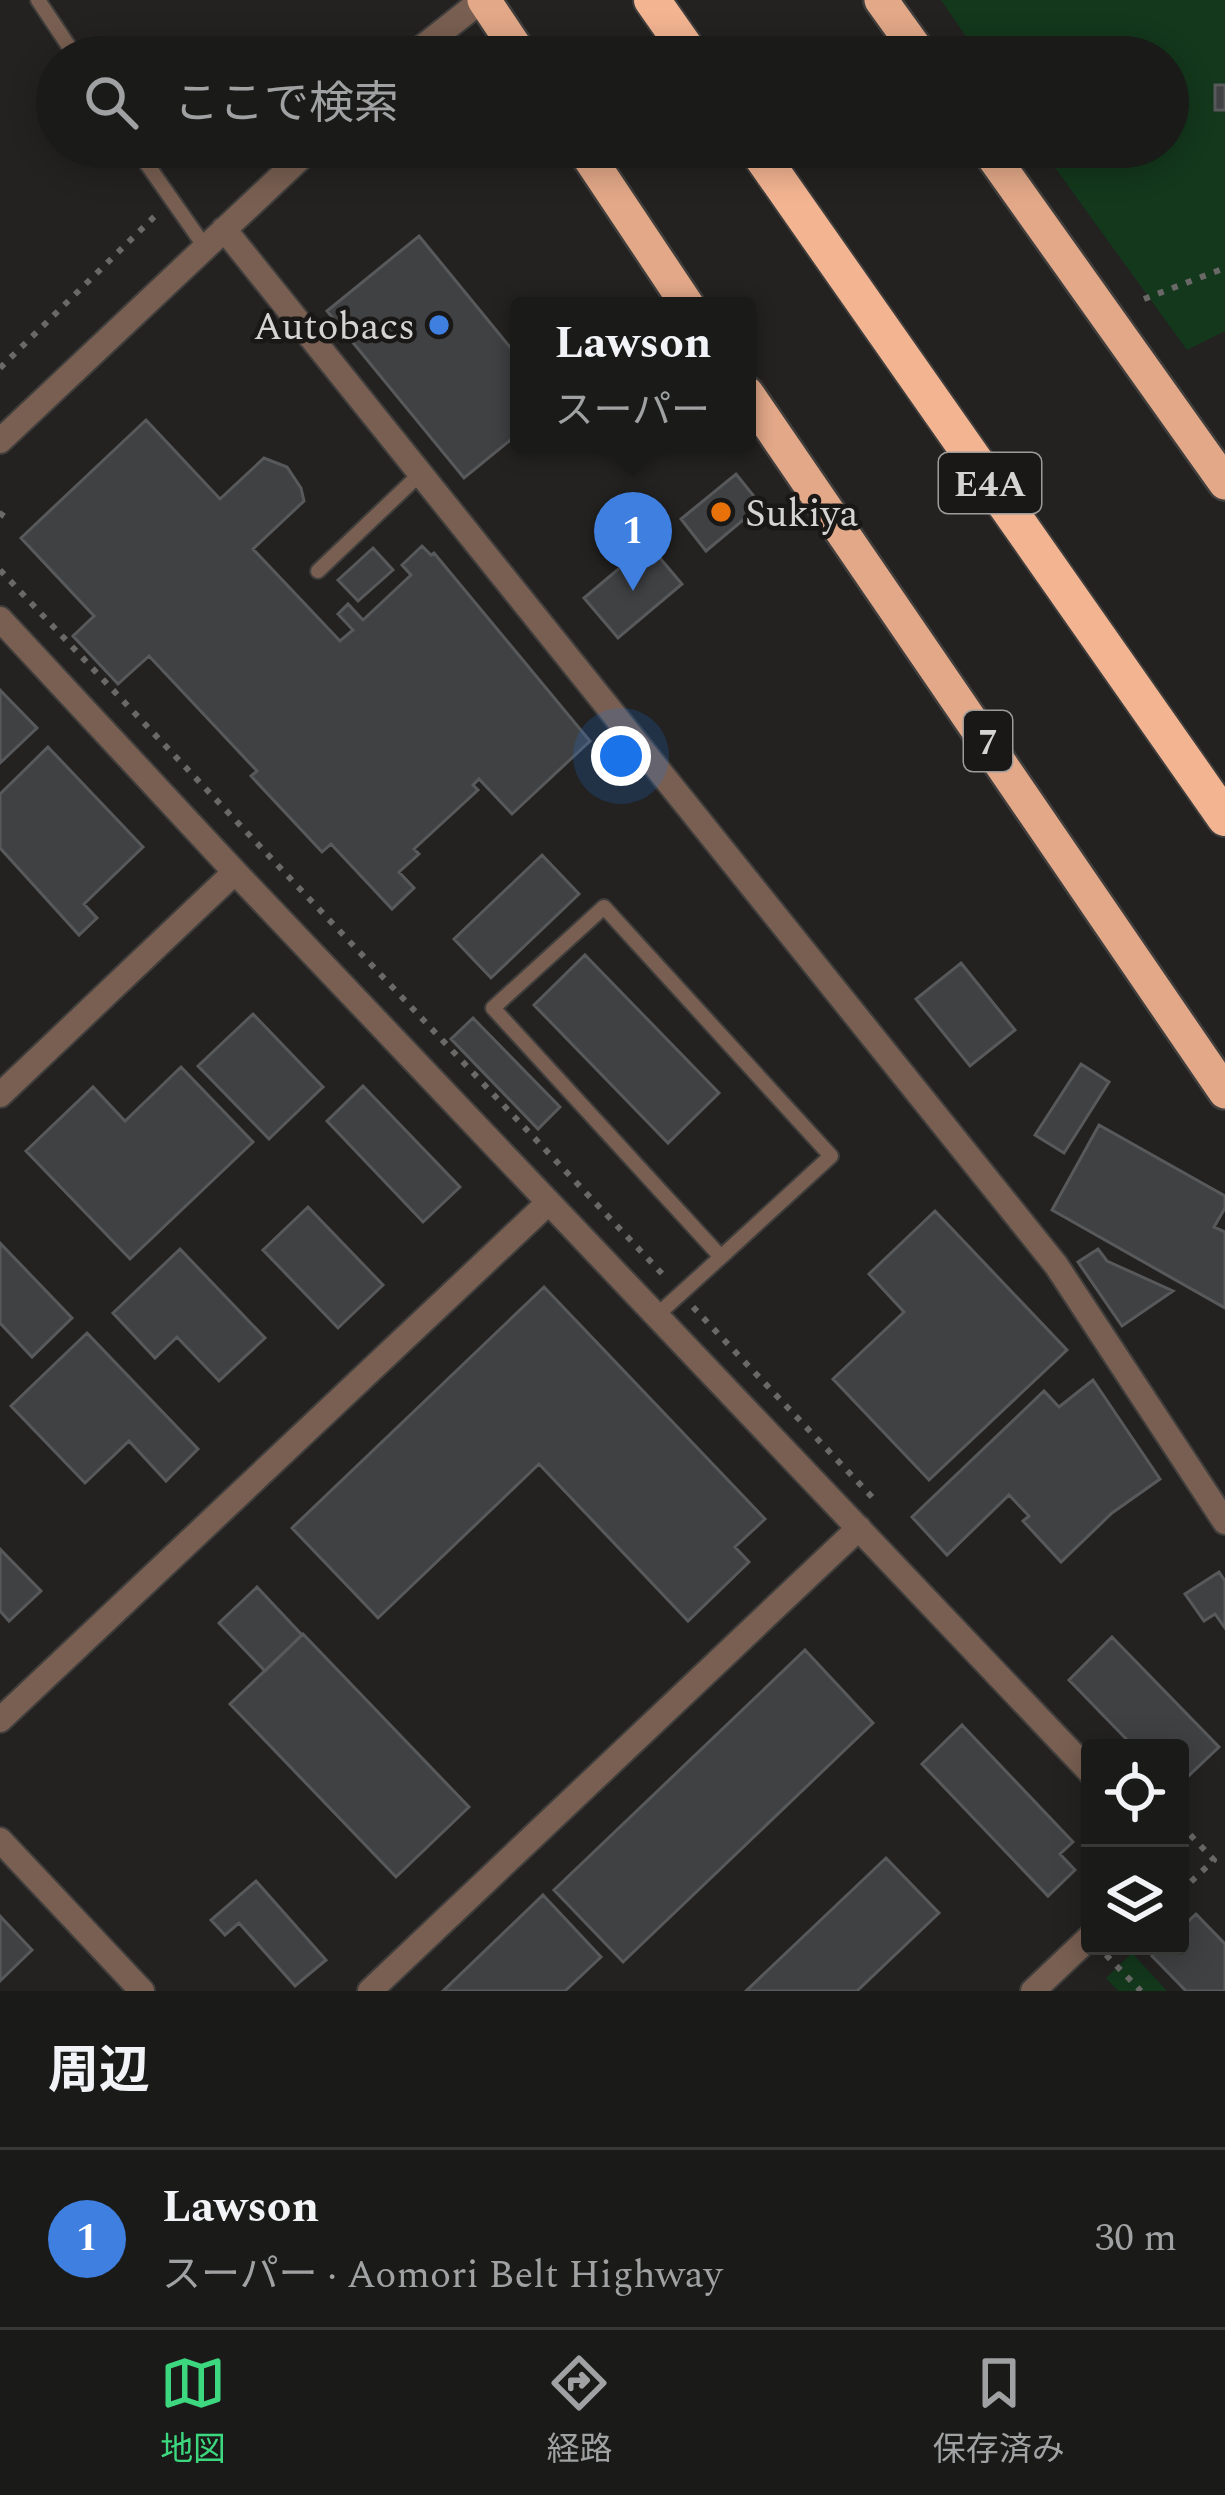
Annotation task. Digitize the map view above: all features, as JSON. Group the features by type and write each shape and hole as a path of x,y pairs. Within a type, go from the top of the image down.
{"highway":[{"path":"483,0 508,36"},
{"path":"652,0 677,36"},
{"path":"881,0 907,36"},
{"path":"596,168 682,297"},
{"name":"E4A","path":"770,168 1225,818"},
{"path":"1002,168 1220,464"},
{"name":"7","path":"756,406 1225,1092"}],"street":[{"path":"437,36 483,0"},
{"path":"0,441 290,168"},
{"path":"214,238 420,474 1056,1264 1225,1522"},
{"path":"0,619 1081,1762"},
{"path":"0,1095 235,872"},
{"path":"0,1720 548,1203"},
{"path":"370,1991 859,1528"},
{"path":"0,1840 142,1991"},
{"path":"1033,1991 1081,1946"}],"lane":[{"path":"38,0 62,36"},
{"path":"150,168 172,199 214,238"},
{"path":"318,571 420,474"},
{"path":"656,1316 681,1294 831,1156 604,907 493,1008 721,1257"}],"path":[{"path":"0,368 172,199"},
{"path":"1144,299 1225,268"},
{"path":"0,570 878,1503"},
{"path":"1189,1834 1214,1861 1189,1884"},
{"path":"1096,1968 1108,1957 1141,1991"}],"green space":[{"path":"941,0 1225,0 1225,331 1187,350 1055,168 1189,168 1189,36 966,36"},
{"path":"1134,1955 1167,1991 1118,1991 1106,1978"}],"building":[{"path":"1215,85 1225,85 1225,110 1215,110"},
{"path":"419,236 510,347 510,440 464,478 327,311"},
{"path":"146,420 220,499 264,458 287,467 304,501 253,549 340,641 353,630 338,614 348,604 363,620 411,575 402,565 422,546 434,553 590,741 512,814 479,779 473,785 478,790 414,849 419,854 399,872 414,888 392,909 331,844 322,852 251,776 257,771 149,656 118,684 73,636 94,616 21,538"},
{"name":"Sukiya","path":"736,474 761,505 706,551 681,519"},
{"path":"648,544 682,584 618,638 584,598"},
{"path":"373,548 393,570 358,601 338,580"},
{"path":"0,690 37,728 0,763"},
{"path":"48,747 143,847 84,904 97,918 79,935 0,848 0,794"},
{"path":"542,855 579,894 491,978 454,939"},
{"path":"585,955 719,1093 668,1143 534,1005"},
{"path":"961,963 1015,1030 970,1066 916,999"},
{"path":"253,1014 323,1087 269,1139 198,1066"},
{"path":"473,1018 560,1107 538,1129 451,1039"},
{"path":"1081,1064 1109,1082 1064,1153 1035,1135"},
{"path":"181,1067 253,1142 130,1259 26,1151 93,1087 125,1121"},
{"path":"363,1086 460,1187 423,1222 327,1121"},
{"path":"1099,1125 1225,1196 1225,1208 1214,1227 1225,1232 1225,1308 1052,1210"},
{"path":"308,1207 383,1285 338,1328 263,1250"},
{"path":"935,1211 1067,1350 929,1480 833,1379 904,1312 869,1274"},
{"path":"0,1243 72,1318 32,1357 0,1323"},
{"path":"180,1249 265,1338 219,1381 177,1337 155,1358 113,1313"},
{"path":"1098,1249 1107,1261 1173,1291 1122,1326 1078,1262"},
{"path":"544,1287 765,1519 735,1547 749,1562 688,1621 539,1464 378,1618 292,1528"},
{"path":"87,1333 198,1449 166,1481 129,1441 85,1483 11,1406"},
{"path":"1093,1380 1160,1479 1112,1513 1061,1562 1023,1521 1029,1516 1009,1495 947,1555 912,1517 1044,1391 1059,1407"},
{"path":"0,1549 41,1591 9,1621 0,1611"},
{"path":"1219,1572 1225,1581 1225,1628 1215,1614 1204,1621 1185,1594"},
{"path":"257,1587 302,1635 265,1671 219,1623"},
{"path":"303,1634 469,1807 396,1877 230,1704"},
{"path":"1112,1637 1219,1747 1189,1775 1189,1739 1126,1739 1069,1680"},
{"path":"805,1650 873,1723 623,1962 554,1890"},
{"path":"962,1725 1073,1842 1060,1854 1075,1870 1048,1896 922,1764"},
{"path":"886,1858 939,1913 857,1991 746,1991"},
{"path":"256,1881 326,1960 295,1986 239,1923 225,1935 211,1920"},
{"path":"543,1895 601,1957 565,1991 443,1991"},
{"path":"1196,1914 1225,1944 1225,1991 1186,1991 1152,1956 1189,1955 1189,1921"},
{"path":"0,1916 32,1950 0,1981"}],"place":[{"name":"Autobacs","path":"439,325"},
{"name":"Sukiya","path":"721,512"},
{"name":"Lawson","path":"633,591"}]}
